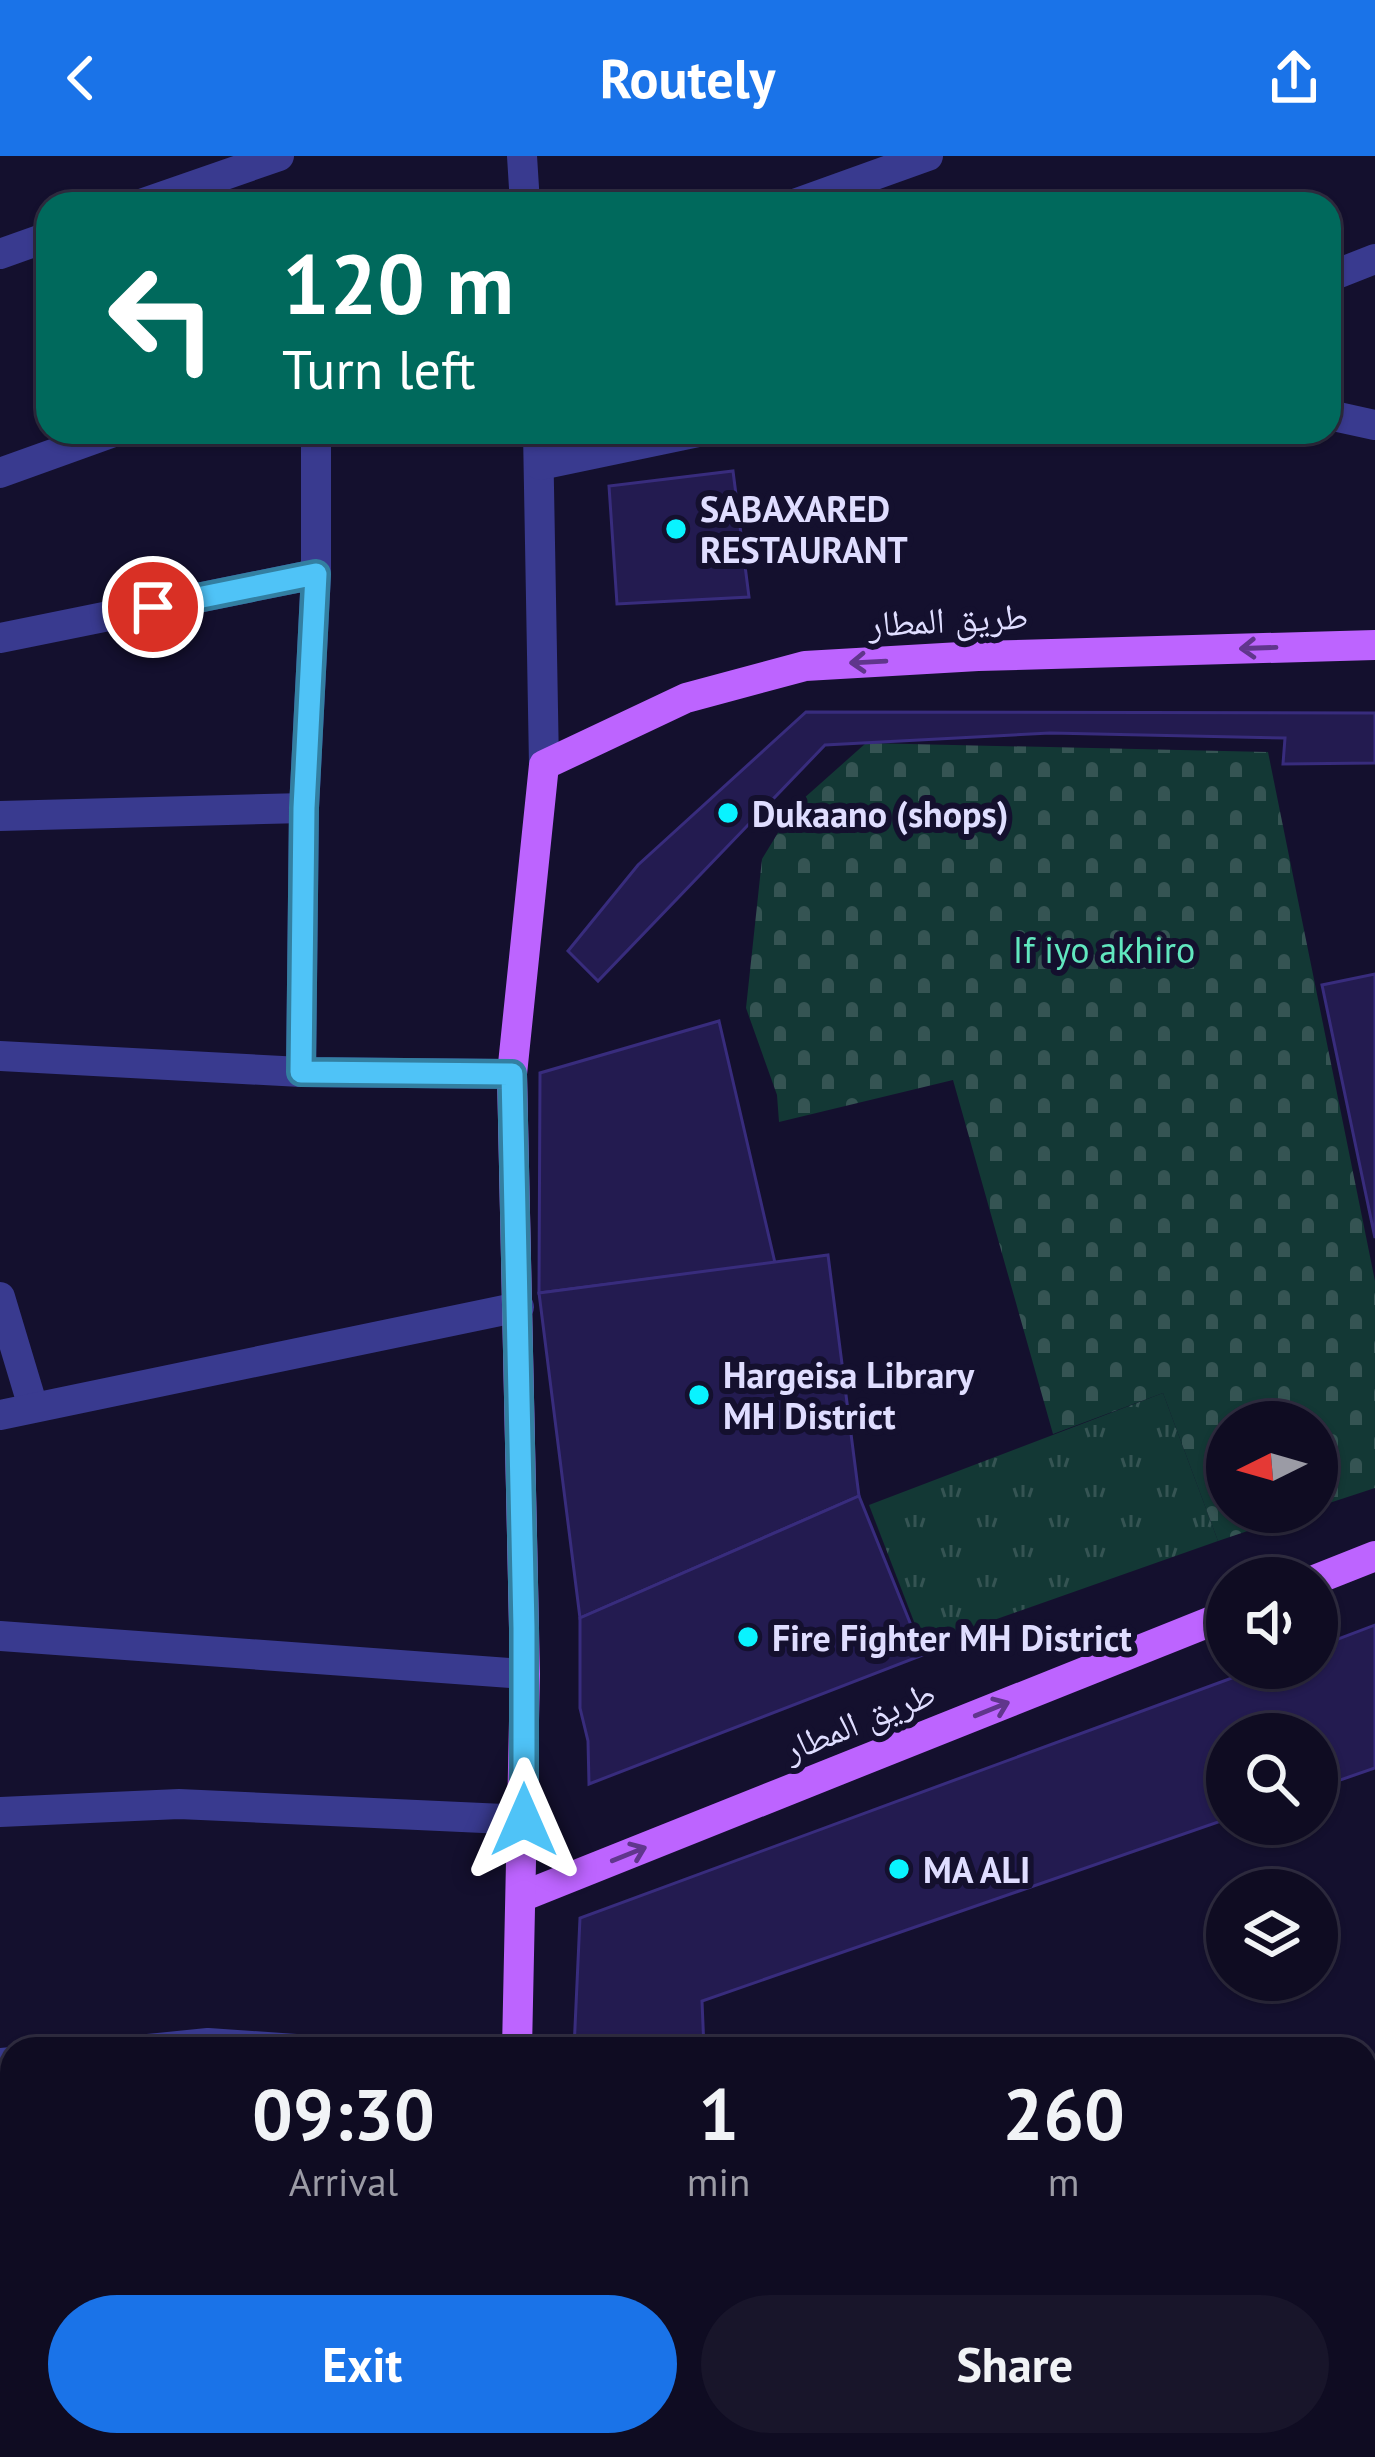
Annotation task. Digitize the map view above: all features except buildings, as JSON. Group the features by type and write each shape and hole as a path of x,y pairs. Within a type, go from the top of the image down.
{"main road":[{"name":"طريق المطار","path":"544,765 686,698 805,666 978,656 1375,645"},
{"path":"517,2037 525,1674 512,1074 544,765"},
{"path":"1338,1571 1375,1556"},
{"name":"طريق المطار","path":"521,1897 1206,1623"}],"street":[{"path":"176,192 279,156"},
{"path":"522,156 524,192"},
{"path":"828,192 928,156"},
{"path":"0,254 36,241"},
{"path":"1341,272 1375,259"},
{"path":"1341,418 1375,425"},
{"path":"0,473 81,444"},
{"path":"301,1072 316,444"},
{"path":"539,444 544,765"},
{"path":"540,465 641,444"},
{"path":"0,638 316,574"},
{"path":"0,816 304,808"},
{"path":"0,1056 301,1072 512,1074"},
{"path":"0,1297 33,1407"},
{"path":"0,1415 519,1306"},
{"path":"0,1636 525,1674"},
{"path":"0,1812 178,1804 524,1820"}],"green space":[{"name":"If iyo akhiro","path":"866,743 1268,752 1375,1281 1375,1488 1338,1500 1338,1401 1206,1401 1206,1509 1163,1393 1053,1434 953,1080 779,1122 777,1095 746,1008 762,859 793,808"},
{"path":"1163,1393 1206,1509 1206,1533 1215,1533 1218,1541 923,1645 869,1505"},
{"name":"If iyo akhiro","path":"1215,1533 1242,1533 1218,1541"}],"place":[{"name":"SABAXARED RESTAURANT","path":"676,529"},
{"name":"Dukaano (shops)","path":"728,813"},
{"name":"Hargeisa Library MH District","path":"699,1395"},
{"name":"Fire Fighter MH District","path":"748,1637"},
{"name":"MA ALI","path":"899,1869"}],"route":[{"path":"153,607 316,574 304,808 301,1072 512,1074 524,1820"}]}
